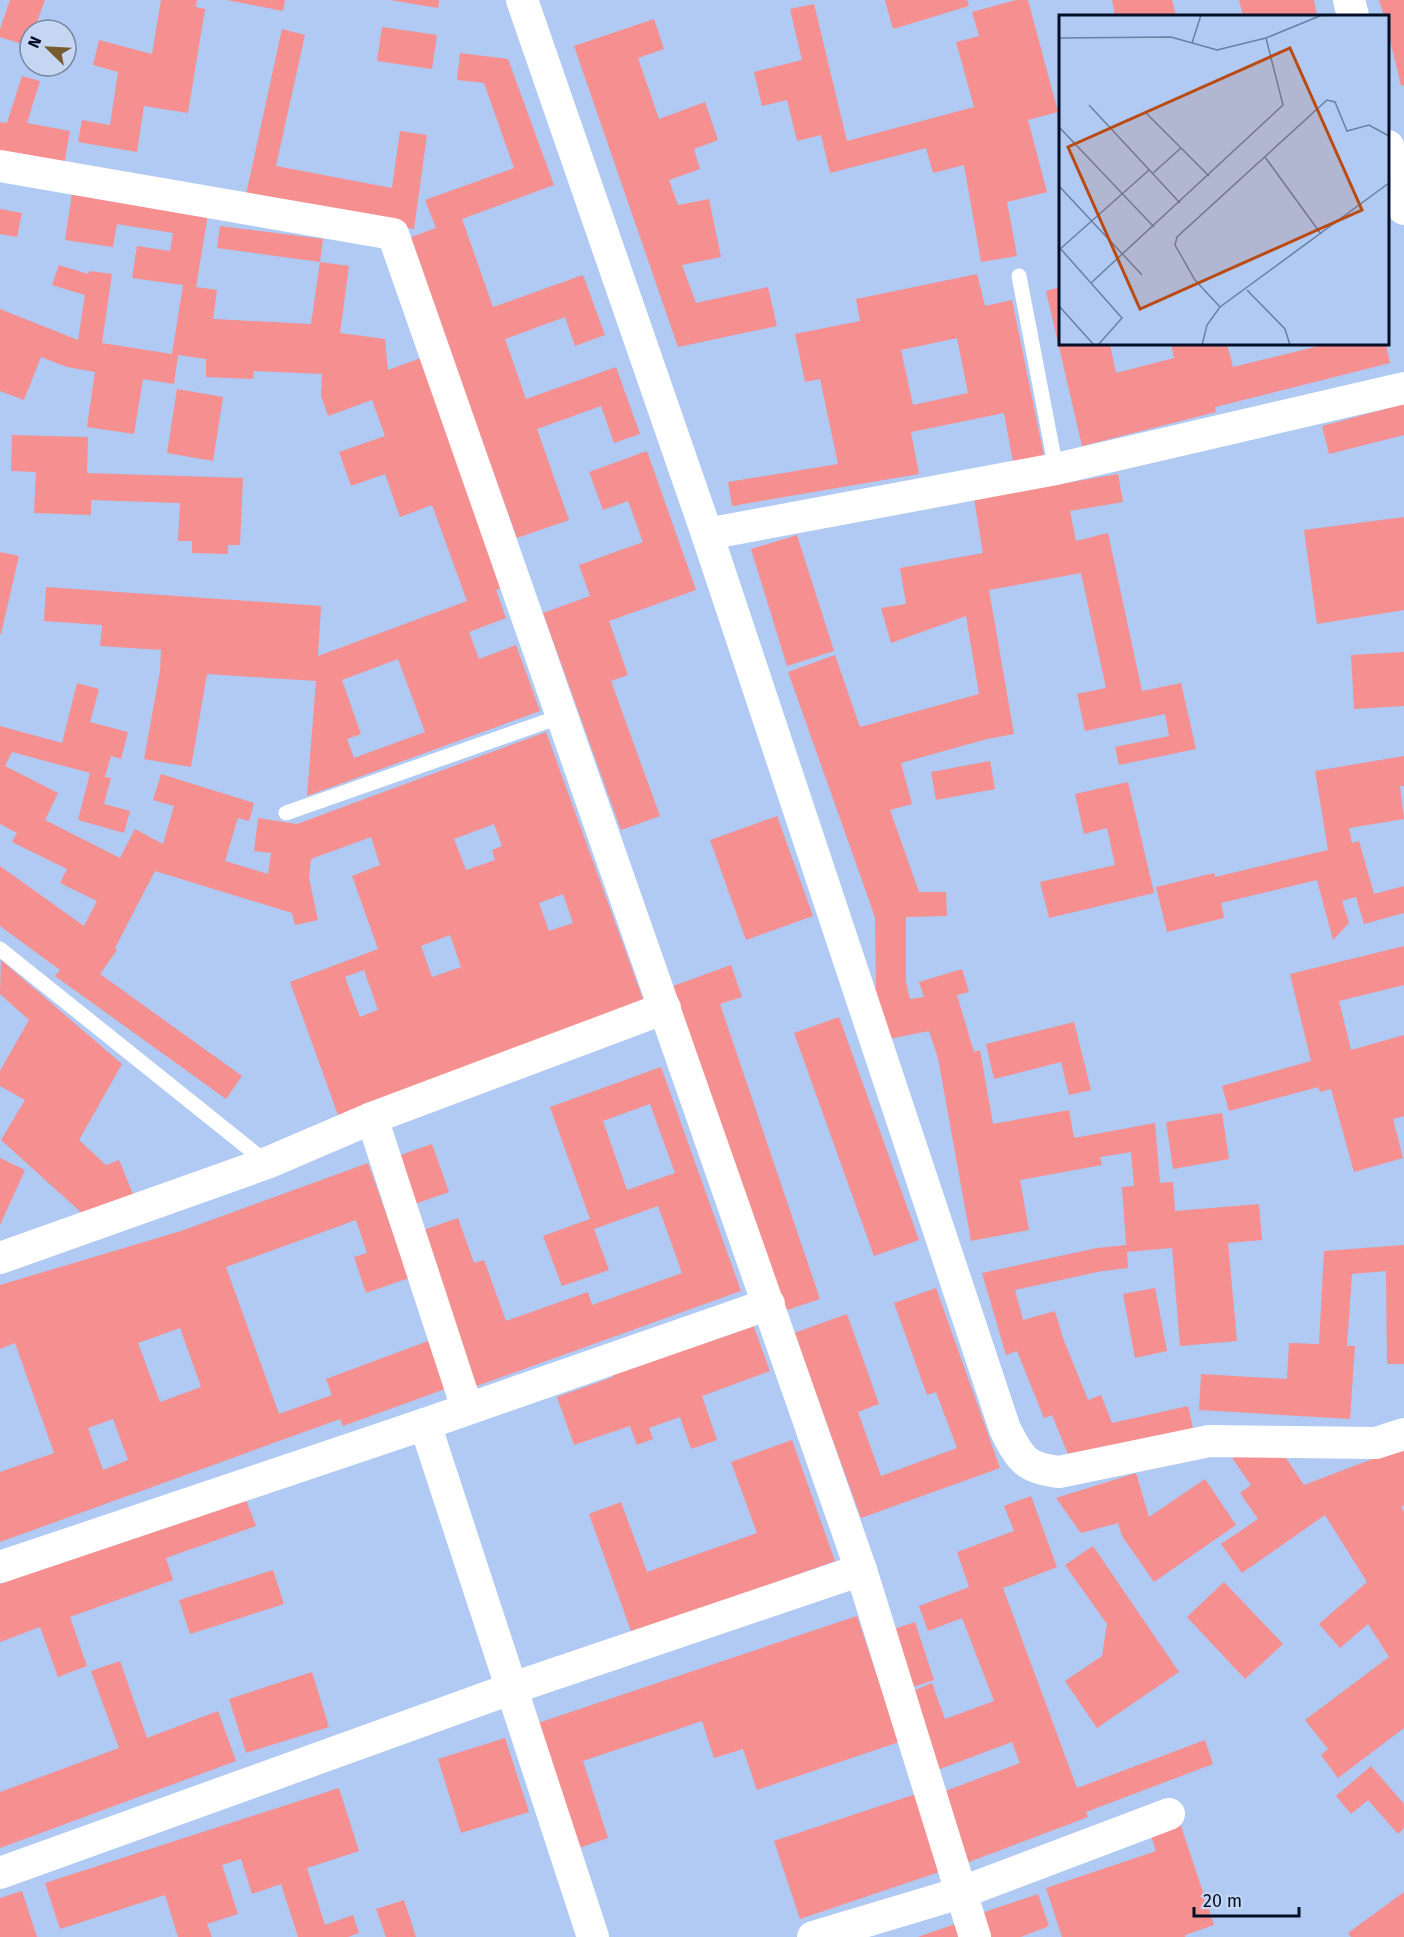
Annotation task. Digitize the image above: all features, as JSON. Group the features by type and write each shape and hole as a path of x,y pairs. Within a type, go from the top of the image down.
{"street":[{"path":"522,0 707,534 1005,1430 1014,1448 1025,1462 1039,1469 1059,1472 1209,1441 1376,1443 1404,1434"},
{"path":"1349,0 1353,15"},
{"path":"1389,150 1404,209"},
{"path":"0,166 393,234 861,1570 975,1937"},
{"path":"707,534 1056,469 1404,388"},
{"path":"0,1258 267,1163 372,1118 665,1008"},
{"path":"372,1118 467,1408"},
{"path":"0,1567 425,1424 769,1304"},
{"path":"425,1424 593,1937"},
{"path":"0,1873 513,1688 861,1570"},
{"path":"813,1937 960,1893 1169,1814"}],"lane":[{"path":"1019,276 1056,469"},
{"path":"286,813 562,716"},
{"path":"0,949 267,1163"}],"building":[{"path":"10,0 45,0 38,18 18,18 18,43 0,37 0,29"},
{"path":"161,0 197,0 196,7 205,9 188,113 144,106 137,152 78,142 82,120 110,125 118,72 93,65 99,40 152,54"},
{"path":"227,0 285,0 283,11"},
{"path":"390,0 439,0 438,8"},
{"path":"885,0 967,0 969,6 893,29"},
{"path":"1016,0 1028,0 1058,112 1028,120 1047,192 1007,202 1017,256 981,262 964,165 933,173 926,148 830,173 821,135 797,141 787,100 762,106 754,72 802,60 790,9 814,4 847,141 974,107 956,42 979,36 972,12"},
{"path":"1112,0 1172,0 1176,15 1115,15"},
{"path":"1239,0 1314,0 1317,15 1243,15"},
{"path":"1379,0 1404,0 1404,85 1401,86 1389,36 1389,15 1384,15"},
{"path":"654,19 664,49 638,58 659,119 705,102 718,140 694,149 700,169 669,180 678,205 709,199 721,257 682,265 696,303 768,287 777,326 678,347 574,46"},
{"path":"382,27 437,35 432,69 377,61"},
{"path":"282,29 305,35 276,166 392,188 400,131 427,135 414,229 245,199"},
{"path":"460,53 508,59 554,185 462,219 493,307 583,275 605,335 575,346 565,317 505,339 526,399 616,367 640,434 614,443 601,406 537,429 569,520 517,538 409,238 436,228 425,200 514,168 484,83 457,80"},
{"path":"21,78 40,81 27,123 70,131 64,165 0,153 0,122 7,123"},
{"path":"73,186 209,208 196,287 217,290 213,319 311,324 320,262 349,266 340,333 385,339 388,370 421,358 504,587 496,590 506,618 469,632 479,659 516,645 540,711 307,796 316,681 207,674 191,767 144,759 160,671 161,650 100,646 102,625 44,621 46,587 321,606 318,656 467,601 432,505 400,517 385,474 351,486 339,452 385,436 372,400 328,416 321,395 322,374 254,371 253,379 206,377 206,359 178,355 174,384 143,379 134,434 87,427 95,372 67,367 41,357 24,400 0,391 0,309 78,340 85,295 52,285 59,265 88,274 89,271 112,274 102,343 172,354 183,285 132,278 137,246 170,251 173,233 117,224 113,247 65,240","holes":["398,659 425,732 354,758 347,739 361,734 342,680"]},
{"path":"0,209 22,213 17,237 0,234"},
{"path":"220,226 323,239 320,262 217,248"},
{"path":"977,274 985,306 1012,300 1044,456 1013,462 1004,413 911,432 919,474 732,506 728,482 838,464 820,379 805,382 795,334 860,321 856,299","holes":["957,338 968,393 913,405 901,350"]},
{"path":"1059,287 1059,345 1110,345 1116,373 1174,358 1171,345 1227,345 1233,367 1323,345 1386,345 1390,363 1215,407 1216,412 1082,446 1046,291"},
{"path":"177,389 223,397 213,461 167,453"},
{"path":"1404,404 1404,435 1329,454 1322,426"},
{"path":"12,435 88,437 87,473 243,478 240,545 228,545 228,554 192,553 192,541 178,541 180,503 91,500 91,515 34,513 36,472 11,471"},
{"path":"647,451 696,590 609,621 628,675 611,681 660,816 621,830 543,613 590,596 579,565 643,542 628,501 603,510 589,472"},
{"path":"1118,474 1123,502 1070,511 1076,541 1108,533 1142,691 1181,683 1196,749 1119,765 1115,747 1169,736 1165,714 1085,731 1077,694 1106,688 1081,573 989,590 1014,734 987,739 901,763 912,804 890,810 919,892 946,892 947,916 906,917 906,982 910,999 924,997 919,982 962,969 969,992 957,995 974,1052 980,1050 993,1124 1069,1110 1074,1138 1155,1123 1160,1183 1173,1182 1175,1211 1259,1204 1262,1240 1228,1243 1237,1341 1180,1346 1172,1248 1127,1252 1128,1268 1102,1271 1015,1290 1023,1320 1055,1311 1063,1338 1088,1400 1101,1395 1112,1423 1188,1406 1194,1433 1070,1459 1052,1415 1044,1418 1017,1351 1006,1355 982,1273 1097,1248 1126,1245 1122,1187 1134,1186 1131,1152 1100,1157 1102,1165 1020,1180 1029,1230 971,1241 938,1058 929,1031 879,1041 870,989 876,988 875,917 788,672 835,655 860,727 979,694 966,616 891,643 881,608 906,604 900,568 983,553 974,499"},
{"path":"1404,517 1404,610 1317,624 1304,530"},
{"path":"797,535 834,651 787,666 751,549"},
{"path":"0,552 19,556 1,634 0,634"},
{"path":"1404,652 1404,706 1354,709 1351,655"},
{"path":"77,683 99,689 90,722 128,732 121,759 111,756 105,777 111,778 104,804 130,811 124,833 78,820 90,773 12,752 5,766 58,793 45,820 120,858 135,829 163,844 174,806 153,800 161,774 254,803 249,821 238,818 225,861 268,874 271,853 254,851 258,818 297,824 546,732 644,1002 338,1115 290,982 378,949 352,876 380,865 371,837 311,859 309,878 318,920 295,925 292,913 155,871 115,948 117,950 100,974 242,1076 226,1099 55,976 60,970 0,926 0,866 84,926 97,901 60,883 67,869 12,842 17,833 0,824 0,726 62,743","holes":["494,824 502,846 492,850 495,860 466,870 454,839","563,894 573,923 549,931 539,903","450,935 461,967 432,977 421,946","364,970 378,1010 360,1017 345,977"]},
{"path":"1404,756 1404,786 1400,786 1404,819 1349,828 1352,843 1359,841 1374,894 1404,886 1404,913 1364,924 1356,897 1342,901 1349,923 1333,940 1317,880 1221,903 1224,918 1167,932 1156,887 1214,873 1215,877 1328,850 1315,771"},
{"path":"990,761 995,789 936,800 931,772"},
{"path":"1128,782 1154,893 1049,918 1040,882 1115,865 1107,828 1084,834 1075,794"},
{"path":"777,816 813,916 746,940 710,840"},
{"path":"1404,946 1404,985 1339,1001 1351,1050 1404,1035 1404,1116 1393,1119 1403,1158 1354,1172 1331,1089 1320,1092 1318,1087 1229,1111 1222,1086 1311,1061 1290,974"},
{"path":"1,960 122,1064 79,1140 106,1165 119,1160 133,1194 83,1214 1,1140 25,1100 0,1086 0,1071 29,1020 0,994"},
{"path":"731,965 742,997 720,1004 820,1299 784,1311 673,986"},
{"path":"839,1017 919,1240 874,1256 794,1033"},
{"path":"1074,1022 1091,1090 1069,1095 1061,1062 994,1079 986,1044"},
{"path":"661,1067 741,1291 471,1388 415,1233 458,1218 474,1263 484,1260 506,1321 588,1292 592,1305 682,1273 658,1206 594,1229 609,1270 562,1286 543,1236 590,1219 550,1107","holes":["650,1104 675,1173 627,1190 603,1121"]},
{"path":"1222,1113 1229,1159 1173,1169 1166,1122"},
{"path":"432,1144 449,1192 412,1205 395,1157"},
{"path":"0,1158 25,1170 0,1225"},
{"path":"368,1163 409,1278 366,1293 354,1257 367,1253 356,1220 226,1267 279,1414 332,1395 326,1379 428,1341 445,1389 343,1426 340,1419 0,1542 0,1472 54,1453 15,1343 0,1349 0,1285 181,1231","holes":["180,1328 201,1387 160,1402 138,1343","113,1419 128,1460 103,1470 88,1428"]},
{"path":"1404,1245 1404,1364 1387,1364 1386,1271 1352,1274 1347,1346 1355,1346 1350,1419 1199,1410 1201,1374 1287,1379 1289,1343 1319,1344 1324,1251"},
{"path":"936,1288 1000,1468 861,1518 794,1333 847,1314 879,1404 858,1412 881,1476 957,1448 936,1392 927,1395 894,1303"},
{"path":"1155,1288 1167,1351 1135,1358 1123,1294"},
{"path":"751,1319 770,1371 702,1396 717,1440 691,1449 680,1417 649,1428 653,1439 637,1445 630,1426 574,1445 557,1397 613,1377 610,1370"},
{"path":"792,1440 835,1561 632,1634 589,1514 621,1502 647,1572 757,1533 731,1462"},
{"path":"1404,1447 1404,1505 1401,1507 1404,1512 1404,1728 1338,1778 1321,1755 1328,1749 1305,1720 1389,1657 1368,1624 1340,1648 1319,1624 1367,1582 1325,1515 1242,1573 1221,1544 1258,1519 1240,1493 1251,1485 1232,1458 1280,1449 1304,1485"},
{"path":"1136,1473 1149,1517 1205,1479 1236,1525 1154,1582 1122,1536 1118,1523 1081,1533 1056,1498"},
{"path":"244,1495 256,1526 166,1558 173,1580 70,1617 87,1666 58,1677 40,1627 0,1642 0,1584"},
{"path":"1031,1496 1057,1567 1003,1588 1077,1788 1205,1740 1213,1764 1086,1812 1088,1817 966,1863 940,1793 1020,1763 1012,1742 932,1772 908,1693 932,1683 945,1719 994,1701 962,1618 928,1631 919,1606 969,1587 957,1552 1014,1531 1004,1506"},
{"path":"1093,1546 1179,1672 1097,1728 1065,1681 1102,1656 1107,1624 1065,1565"},
{"path":"273,1570 284,1604 190,1634 179,1600"},
{"path":"1224,1582 1283,1644 1245,1679 1187,1617"},
{"path":"857,1616 899,1742 757,1790 743,1749 714,1758 702,1721 583,1761 608,1838 579,1848 538,1723"},
{"path":"915,1622 934,1680 910,1688 891,1630"},
{"path":"120,1661 147,1738 218,1711 236,1761 0,1848 0,1792 119,1748 91,1671"},
{"path":"312,1672 329,1727 246,1753 229,1699"},
{"path":"505,1738 529,1812 461,1833 438,1759"},
{"path":"1371,1766 1404,1804 1404,1828 1398,1834 1368,1800 1351,1814 1336,1796"},
{"path":"339,1788 359,1851 307,1868 325,1925 353,1915 359,1933 348,1937 298,1937 281,1884 252,1894 241,1859 222,1865 238,1914 207,1924 212,1937 178,1937 165,1895 60,1929 45,1883"},
{"path":"916,1794 942,1871 800,1919 774,1841"},
{"path":"1179,1820 1214,1925 1185,1935 1185,1937 1062,1937 1046,1888 1156,1851 1149,1830"},
{"path":"22,1891 37,1937 0,1937 0,1898"},
{"path":"1404,1892 1404,1937 1351,1937 1348,1933"},
{"path":"1038,1894 1049,1926 1021,1937 990,1937 982,1913"},
{"path":"404,1900 416,1937 386,1937 376,1909"},
{"path":"955,1924 959,1937 918,1937"}]}
